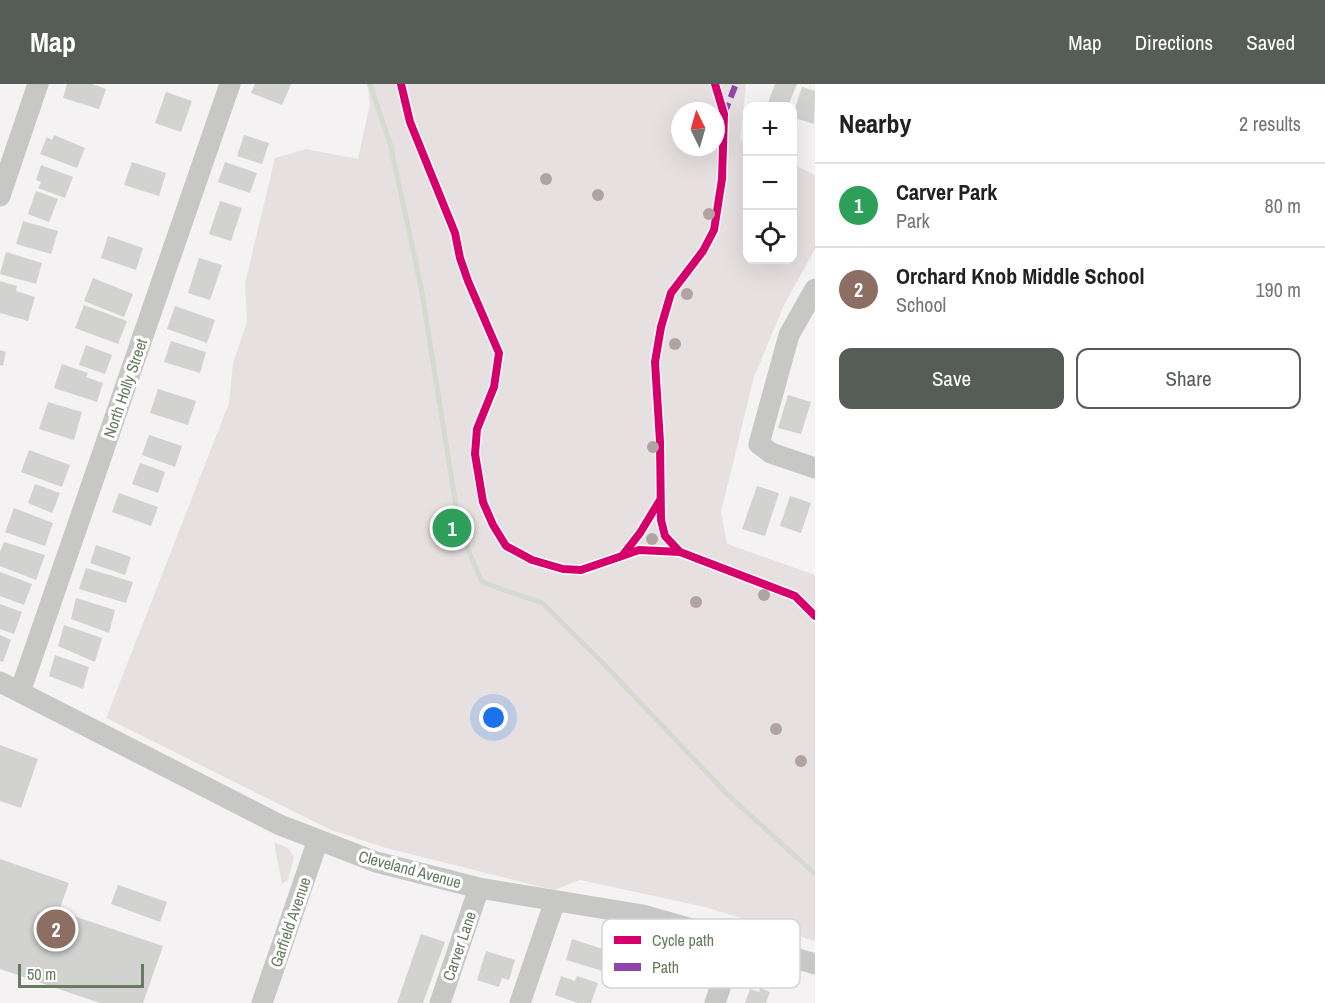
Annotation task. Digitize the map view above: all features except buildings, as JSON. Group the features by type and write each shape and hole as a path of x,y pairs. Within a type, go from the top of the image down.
{"street":[{"path":"0,196 38,84"},
{"name":"North Holly Street","path":"20,692 230,84"},
{"path":"815,290 789,335 759,444 771,453 815,468"},
{"name":"Cleveland Avenue","path":"0,682 280,825 376,862 479,888 658,919"},
{"name":"Garfield Avenue","path":"262,1003 318,840"},
{"name":"Carver Lane","path":"440,1003 479,888"},
{"path":"520,1003 555,901"},
{"name":"Cleveland Avenue","path":"800,959 815,964"},
{"path":"715,1003 720,988"}],"shaded area":[{"path":"367,84 746,84 740,140 743,142 743,264 797,264 797,166 815,175 815,249 784,305 754,377 721,512 727,544 815,575 815,941 800,936 800,919 744,919 705,907 580,880 554,890 386,848 331,830 106,718 229,403 233,363 247,322 245,283 275,158 306,149 358,159 370,104"},
{"path":"274,842 288,848 294,857 288,880 282,884"}],"waterway":[{"path":"370,84 390,143 421,287 460,531 482,582 542,603 600,660 728,795 815,874"}],"marked path":[{"path":"725,112 736,84"}],"cycle path":[{"path":"401,84 410,122 455,233 468,281 499,353 494,387 477,429 475,454 483,502 493,525 506,546 532,560 563,569 581,570 622,556"},
{"path":"660,500 640,533 622,556 639,550 680,552 665,536 661,520 660,442 655,362 661,327 671,293 703,251 714,230 722,179 724,114 715,84"},
{"path":"680,552 795,596 815,616"}],"place":[{"name":"Carver Park","path":"452,528"},
{"name":"Orchard Knob Middle School","path":"56,929"}]}
